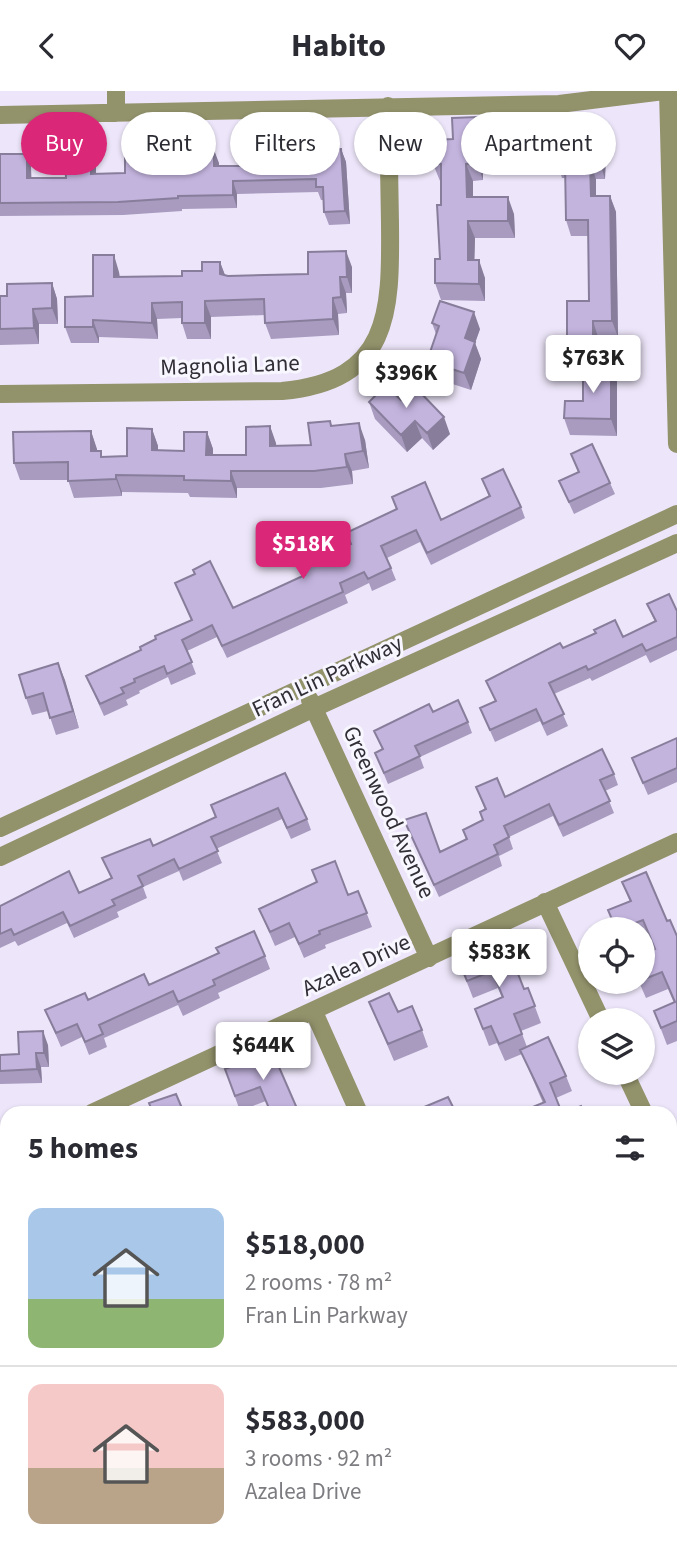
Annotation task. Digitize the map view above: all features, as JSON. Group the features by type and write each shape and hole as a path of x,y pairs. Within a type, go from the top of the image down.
{"street":[{"path":"116,91 116,113"},
{"path":"0,115 559,104 666,91 677,444"},
{"name":"Magnolia Lane","path":"0,394 282,391 325,384 343,375 374,344 383,325 390,290 388,106"},
{"name":"Fran Lin Parkway","path":"0,828 677,514"},
{"name":"Fran Lin Parkway","path":"0,857 314,708 677,543"},
{"name":"Greenwood Avenue","path":"304,687 429,958"},
{"name":"Azalea Drive","path":"107,1106 677,842"},
{"path":"545,902 595,1008"},
{"path":"314,1012 356,1106"},
{"path":"631,1085 641,1106"}],"building":[{"path":"452,118 461,118 461,175 466,175 467,197 508,197 508,221 468,221 468,260 479,260 479,284 435,283 435,259 440,259 437,205 441,205 441,175 447,175 447,139 453,139"},
{"path":"341,149 345,211 324,212 323,187 316,187 316,179 233,181 233,195 178,196 118,202 0,203 0,154 21,154 21,175 27,175 27,178 121,173 216,175 216,166 230,166 230,175 340,175"},
{"path":"565,175 590,175 591,196 610,196 612,321 593,321 593,348 567,348 567,301 589,301 588,220 566,220"},
{"path":"346,251 347,277 340,277 341,297 333,298 333,319 265,323 264,299 205,301 205,323 182,323 182,302 152,303 152,323 93,320 93,327 65,327 65,297 93,296 93,255 114,255 114,277 182,276 182,271 202,271 202,262 220,262 220,274 228,276 308,274 308,252"},
{"path":"52,283 52,308 33,309 34,328 0,329 0,296 7,296 7,284"},
{"path":"440,301 474,312 465,338 475,342 464,373 427,361 439,326 432,323"},
{"path":"583,364 611,365 611,419 564,418 565,401 583,401"},
{"path":"386,385 401,400 415,387 444,417 427,433 415,421 401,435 369,402"},
{"path":"330,421 331,426 359,423 363,451 345,454 347,467 314,471 231,471 231,481 184,480 184,476 116,475 116,479 68,481 68,462 14,463 13,432 91,431 91,451 101,451 101,457 127,456 127,428 152,429 152,450 184,451 184,432 207,432 206,455 246,455 246,427 270,426 270,446 311,445 308,423"},
{"path":"592,444 610,483 569,502 559,481 579,472 571,454"},
{"path":"503,469 521,507 427,553 416,530 381,546 391,568 368,579 364,572 340,583 343,592 222,646 212,625 182,640 192,662 167,674 164,666 134,679 135,682 121,688 124,693 100,704 86,676 141,650 140,647 156,639 155,636 192,620 175,583 195,574 193,570 210,561 233,608 305,575 301,568 351,544 346,533 397,509 392,497 425,482 441,520 490,496 482,479"},
{"path":"669,594 677,611 677,637 646,651 642,644 588,670 586,666 549,683 564,714 543,724 536,709 490,730 480,708 496,701 486,681 560,643 563,648 596,633 594,630 615,620 623,637 656,621 647,604"},
{"path":"58,663 73,711 50,718 43,693 26,698 19,675"},
{"path":"458,700 468,722 415,746 420,756 384,773 375,753 383,749 374,731 429,704 433,712"},
{"path":"677,738 677,768 643,783 632,758"},
{"path":"602,749 614,774 600,780 610,801 559,825 549,804 504,826 509,837 494,845 498,854 434,885 404,820 426,813 440,852 467,839 463,830 483,820 480,812 486,809 476,787 497,778 505,797"},
{"path":"285,773 307,819 287,828 278,808 211,837 218,851 179,869 174,859 138,876 143,886 112,900 115,905 70,926 63,912 14,935 11,929 0,934 0,906 69,871 79,893 112,878 102,858 150,839 153,846 216,817 211,805"},
{"path":"335,861 348,895 358,891 367,913 319,931 320,934 299,944 289,923 270,932 259,909 317,882 312,870"},
{"path":"646,872 667,921 670,920 677,936 677,1021 661,1028 655,1011 675,1002 662,972 655,975 655,917 611,917 608,910 631,901 622,882"},
{"path":"254,931 265,956 213,980 215,985 178,1002 173,991 99,1025 103,1034 85,1042 77,1024 56,1033 45,1010 85,993 88,1000 144,974 149,985 219,953 216,948"},
{"path":"504,938 524,989 528,988 535,1006 514,1014 522,1034 499,1044 491,1026 483,1029 475,1009 503,997 492,971 467,981 457,957"},
{"path":"389,993 398,1012 412,1006 422,1030 388,1044 369,1002"},
{"path":"43,1031 44,1053 36,1053 37,1069 0,1071 0,1055 19,1054 18,1032"},
{"path":"548,1037 566,1076 550,1083 559,1106 535,1106 545,1102 520,1050"},
{"path":"272,1051 296,1106 268,1106 260,1087 235,1096 225,1069"},
{"path":"176,1094 181,1106 150,1106 149,1103"},
{"path":"448,1097 452,1106 427,1106"}]}
